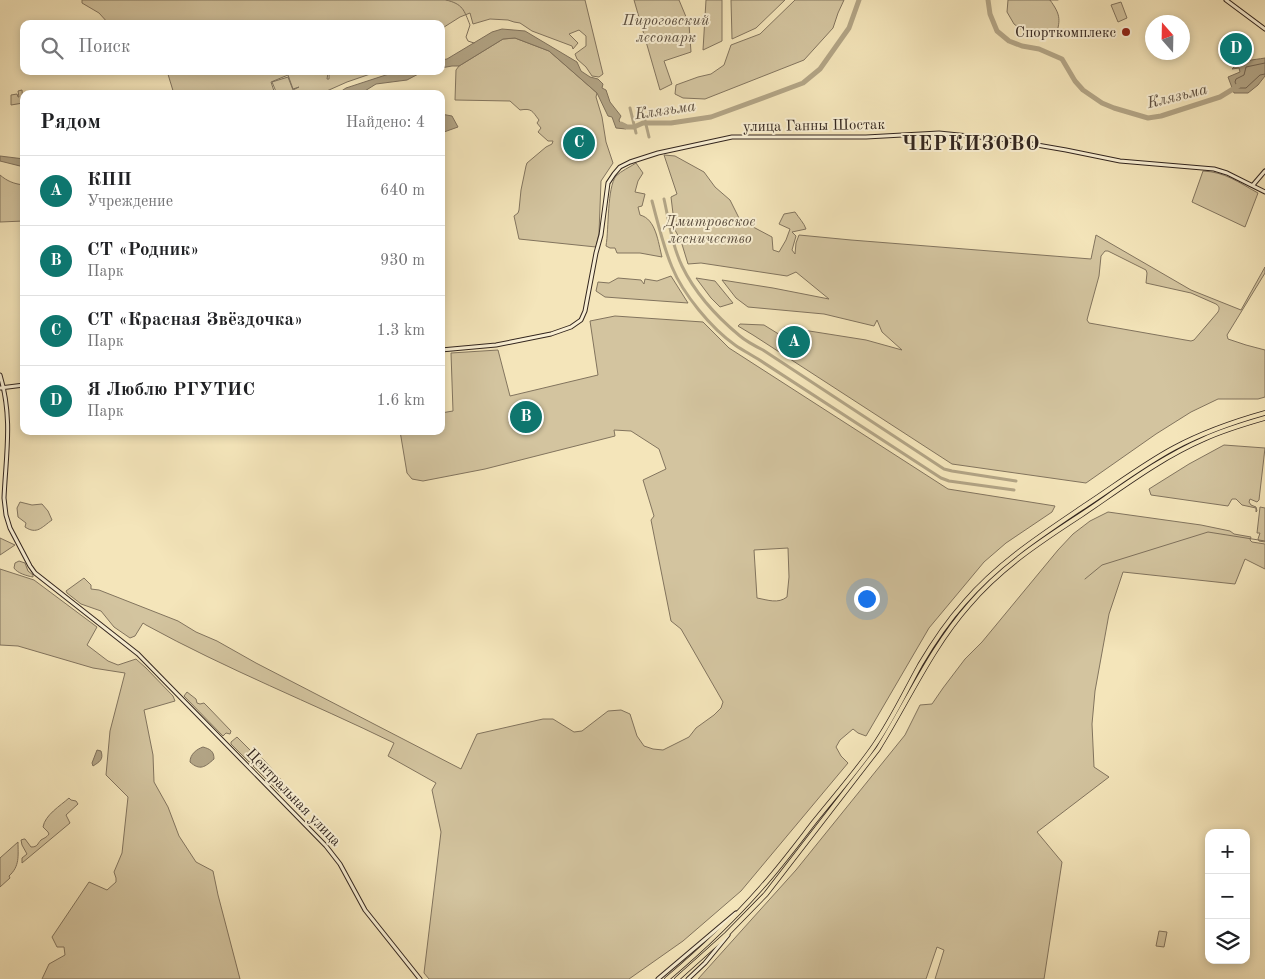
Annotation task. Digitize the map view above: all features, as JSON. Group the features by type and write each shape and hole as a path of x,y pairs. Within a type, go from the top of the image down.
{"main road":[{"path":"1226,0 1265,29"},
{"name":"улица Ганны Шостак","path":"445,350 496,345 550,334 571,327 581,320 585,311 601,235 608,183 614,174 620,167 630,162 658,153 732,137 866,137 939,133 1018,142 1120,161 1214,169 1227,173 1265,192"},
{"path":"1253,185 1265,171"},
{"name":"Центральная улица","path":"0,375 8,411 4,504 8,521 30,566 35,573 138,654 326,846 340,864 365,910 420,979"},
{"path":"2,388 20,386"},
{"path":"667,979 713,938 763,886 874,746 889,724 940,633 964,602 988,578 1020,550 1173,448 1231,422 1265,413"},
{"path":"677,979 692,967 766,894 878,749 945,635 969,604 991,582 1030,550 1150,468 1204,439 1232,427 1265,418"},
{"path":"658,979 748,903"},
{"path":"688,979 737,924"}],"green space":[{"name":"Пироговский лесопарк","path":"82,0 585,0 603,74 599,77 592,76 577,59 575,54 586,46 586,36 579,30 569,34 578,43 573,49 572,46 532,31 520,23 508,20 490,19 473,24 470,13 445,26 445,20 105,20 99,13 82,3"},
{"name":"Пироговский лесопарк","path":"634,0 679,0 689,24 691,52 664,61 672,84 660,90"},
{"path":"706,0 722,0 722,41 703,50"},
{"path":"731,0 785,0 756,28 732,39"},
{"path":"795,0 844,0 833,28 804,60 705,99 683,98 675,94 676,85 711,74 724,65 731,45 760,34"},
{"path":"1008,0 1050,0 1059,17 1056,35 1029,35 1014,24 1007,12"},
{"path":"1121,2 1127,18 1118,22 1111,5"},
{"path":"515,38 549,51 597,93 596,97 602,117 606,142 613,163 601,181 599,233 596,247 519,239 514,216 519,210 527,163 552,144 553,141 548,141 538,132 541,128 537,123 539,120 533,112 527,109 520,110 510,101 455,100 456,70 459,66 503,39"},
{"path":"168,75 288,75 271,82 274,90 173,90"},
{"path":"288,75 328,75 327,79 329,79 329,75 367,75 329,90 293,90 299,87 293,89"},
{"path":"288,77 293,90 275,90 272,82"},
{"path":"20,90 20,104 11,105 11,95 17,94 19,97 18,91"},
{"name":"Дмитровское лесничество","path":"664,155 675,156 704,172 715,187 730,200 740,220 772,237 773,250 779,252 790,229 779,224 784,214 795,212 806,229 792,232 796,236 792,250 795,254 799,235 1091,259 1096,235 1191,290 1241,310 1265,267 1265,273 1227,335 1228,339 1265,350 1265,397 1258,399 1218,399 1191,412 1156,434 1086,483 952,464 738,326 740,324 764,325 785,338 784,327 866,340 902,350 882,332 877,320 874,326 824,314 748,307 736,298 722,280 829,299 796,272 787,276 701,263 688,264 681,241 675,230 671,197 677,194","holes":["1105,251 1146,270 1146,283 1191,293 1216,304 1219,307 1218,312 1194,340 1191,341 1089,323 1087,320 1099,276 1101,256"]},
{"path":"636,163 643,173 638,181 635,192 645,194 642,206 638,207 640,215 650,221 653,226 662,257 640,253 617,253 615,248 606,246 613,182 618,174"},
{"path":"1203,171 1218,173 1238,181 1258,193 1245,227 1192,202"},
{"path":"0,175 11,182 20,184 20,221 0,222"},
{"path":"671,276 688,303 605,297 596,291 598,282 609,283 618,278 641,280 644,284 645,279 657,281"},
{"path":"696,278 715,281 733,303 720,307"},
{"path":"615,316 703,322 729,348 948,489 1055,506 1052,512 1006,543 984,562 929,628 866,736 853,729 840,740 836,747 848,763 741,891 683,941 629,979 429,979 424,973 441,832 432,790 436,783 388,756 394,743 238,671 143,623 135,636 130,638 114,627 101,611 81,604 66,591 84,578 91,585 91,589 99,590 178,621 461,769 477,734 543,719 553,719 574,732 582,731 608,711 621,710 630,714 637,736 644,746 663,750 689,737 696,728 721,708 723,702 681,629 671,621 651,520 654,516 643,480 666,469 659,449 631,431 614,430 615,436 485,469 423,481 412,479 407,473 401,435 445,435 445,412 453,411 451,353 498,350 510,396 598,375 590,321","holes":["788,548 789,577 787,597 776,601 757,598 754,550"]},
{"path":"1224,445 1265,448 1259,500 1257,502 1250,499 1249,502 1256,507 1257,511 1256,512 1256,508 1242,505 1236,499 1232,499 1228,506 1151,495 1149,489"},
{"path":"20,502 32,505 42,504 52,520 36,530 25,527 26,523 18,517 17,508"},
{"path":"1260,507 1265,508 1265,542 1259,541 1260,533 1257,533"},
{"path":"1108,512 1201,525 1251,537 1250,540 1252,542 1265,544 1265,569 1245,559 1235,584 1123,572 1109,614 1095,691 1092,724 1094,767 1109,777 1037,832 1062,862 1044,979 935,979 944,950 937,947 926,979 698,979 796,870 905,735 920,705 932,704 965,659 982,642 1073,534 1090,521"},
{"path":"0,538 15,545 0,555"},
{"path":"19,561 25,563 33,577 15,570 15,563"},
{"path":"0,569 34,580 97,627 87,645 108,661 118,665 136,659 173,696 175,701 144,710 153,755 154,782 168,807 179,836 196,862 213,871 240,979 42,979 49,964 65,955 64,947 57,947 52,937 89,882 107,890 116,882 114,872 122,853 128,797 106,775 110,731 125,673 93,668 18,646 0,645"},
{"path":"187,692 196,699 197,703 204,703 231,731 230,734 226,733 223,736 184,696"},
{"path":"237,737 255,755 253,761 249,762 231,744"},
{"path":"262,758 272,769 273,773 283,782 285,787 283,790 279,792 253,766"},
{"path":"69,798 78,804 66,815 70,823 22,863 22,858 27,854 21,840 25,839 31,847 36,846 49,834 43,827 44,823 53,811"},
{"path":"18,842 17,865 9,876 10,878 0,887 0,858"},
{"path":"1159,931 1167,932 1164,947 1156,946"}],"water":[{"path":"502,29 525,31 577,62 581,71 590,77 598,79 603,84 602,88 606,90 610,102 621,116 620,123 627,126 626,129 616,128 612,117 608,116 597,93 549,51 515,38 503,39 459,66 445,67 445,59 492,32"},
{"name":"Клязьма","path":"1265,58 1265,76 1258,85 1248,93 1234,93 1228,77 1240,72 1239,68 1232,69 1243,62"},
{"path":"386,75 416,75 407,80 376,84 366,90 343,90"},
{"path":"445,115 452,116 458,127 445,132"},
{"path":"0,156 20,158 20,166 0,161"},
{"path":"203,747 211,751 214,759 205,766 200,767 190,762 190,759 194,752"},
{"path":"97,750 101,751 101,759 93,766 92,763"}],"waterway":[{"path":"446,0 456,3 464,12 470,25 466,37 468,41 474,43"},
{"name":"Клязьма","path":"621,124 627,127 634,127 643,123 671,123 711,117 803,83 820,69 849,28 859,0"},
{"name":"Клязьма","path":"988,0 990,14 997,31 1009,41 1039,49 1062,59 1075,81 1083,90 1102,103 1114,108 1148,118 1161,116 1220,97 1238,86"},
{"path":"1050,0 1058,0"},
{"path":"630,108 636,133"},
{"name":"Клязьма","path":"642,108 649,137"},
{"path":"664,199 676,250 687,276 707,304 743,338 944,469 1016,481"},
{"path":"652,201 666,251 677,277 690,299 707,320 726,338 941,478 949,481 1014,490"},
{"path":"1085,579 1102,565 1208,532 1265,541"}],"place":[{"name":"Спорткомплекс","path":"1126,32"},
{"name":"Я Люблю РГУТИС","path":"1236,49"},
{"name":"СТ «Красная Звёздочка»","path":"579,143"},
{"name":"КПП","path":"794,342"},
{"name":"СТ «Родник»","path":"526,417"}],"district":[{"name":"ЧЕРКИЗОВО","path":"971,143"}]}
